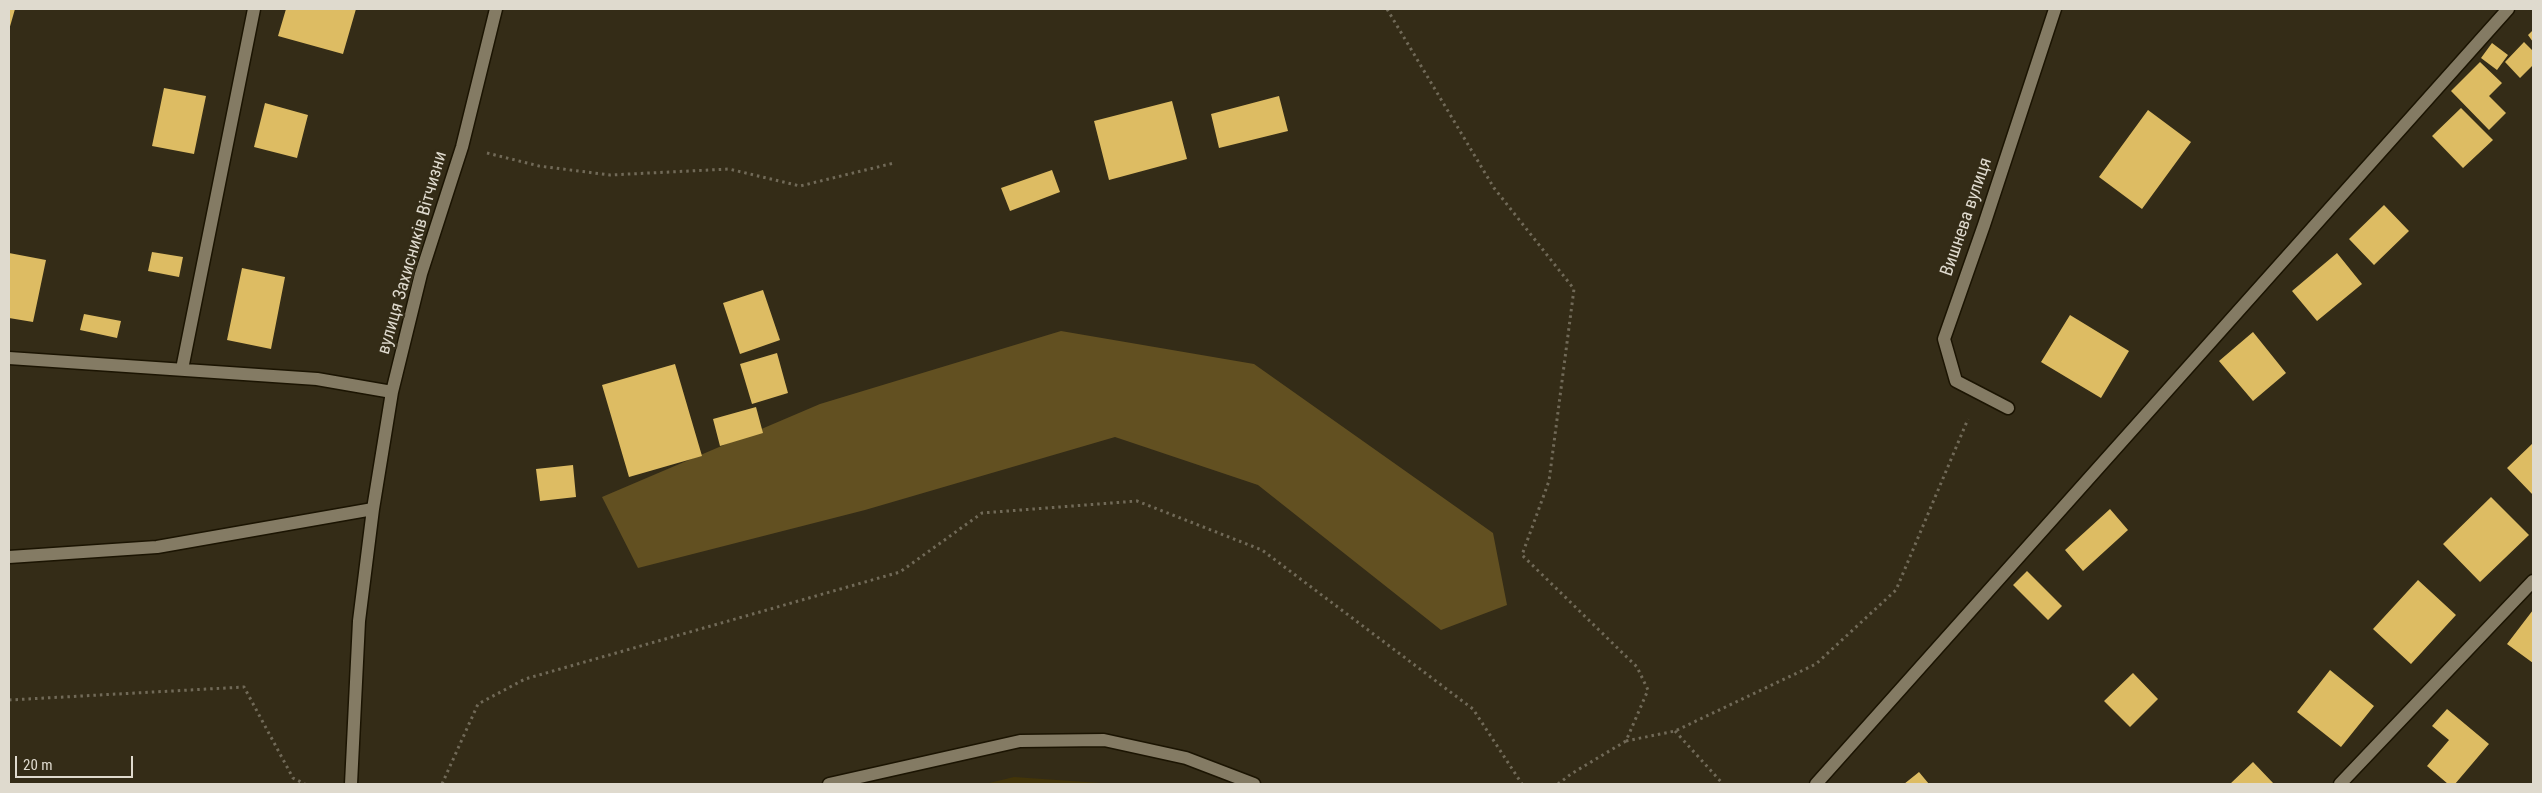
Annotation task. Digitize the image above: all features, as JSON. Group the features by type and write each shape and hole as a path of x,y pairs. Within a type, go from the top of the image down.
{"street":[{"path":"182,370 254,9"},
{"name":"вулиця Захисників Вітчизни","path":"351,784 359,621 373,509 392,392 421,274 462,146 496,9"},
{"name":"Вишнева вулиця","path":"2008,408 1956,381 1944,339 2055,9"},
{"path":"1816,784 2508,9"},
{"path":"9,358 317,379 392,392"},
{"path":"9,557 157,547 373,509"},
{"path":"2340,784 2533,581"},
{"path":"829,784 1020,742 1104,740 1186,758 1254,784"}],"path":[{"path":"1387,9 1494,188 1574,289 1549,481 1522,555 1637,667 1648,690 1626,741"},
{"path":"462,146 539,166 601,174 729,170 800,186 894,163"},
{"path":"1558,784 1571,774 1626,741 1675,732 1816,664 1896,590 1979,393"},
{"path":"442,784 478,704 525,679 900,572 982,514 1137,501 1262,550 1473,709 1522,784"},
{"path":"9,700 66,695 244,687 293,778 305,784"},
{"path":"1675,732 1723,784"}],"shaded area":[{"path":"1061,331 1254,364 1493,533 1507,605 1441,630 1258,485 1115,437 865,510 638,568 602,497 820,404"},
{"path":"1014,777 1100,783 1105,784 985,784"}],"building":[{"path":"9,9 15,9 9,30"},
{"path":"286,9 356,9 343,54 278,36"},
{"path":"2533,30 2533,42 2528,35"},
{"path":"2524,42 2533,51 2533,65 2520,78 2505,62"},
{"path":"2492,43 2508,55 2497,70 2481,58"},
{"path":"2480,62 2502,83 2489,96 2506,113 2489,130 2451,91"},
{"path":"164,88 206,96 194,154 152,146"},
{"path":"1279,96 1288,131 1219,148 1211,114"},
{"path":"1172,101 1187,159 1109,180 1094,121"},
{"path":"265,103 308,115 297,158 254,147"},
{"path":"2461,108 2493,140 2463,168 2432,136"},
{"path":"2148,110 2191,142 2142,209 2099,177"},
{"path":"1052,170 1060,192 1010,211 1001,188"},
{"path":"2384,205 2409,231 2374,265 2349,239"},
{"path":"152,252 183,257 179,277 148,271"},
{"path":"9,253 46,260 33,322 9,318"},
{"path":"2337,253 2362,284 2317,321 2292,291"},
{"path":"242,268 285,277 271,349 227,340"},
{"path":"763,290 780,340 740,354 723,303"},
{"path":"84,314 121,321 117,338 80,330"},
{"path":"2070,315 2129,351 2101,398 2041,362"},
{"path":"2253,332 2286,373 2253,401 2219,361"},
{"path":"777,353 788,393 752,404 740,364"},
{"path":"675,364 702,456 629,477 602,385"},
{"path":"756,407 763,433 720,446 713,419"},
{"path":"2533,443 2533,495 2507,468"},
{"path":"573,465 576,497 540,501 536,469"},
{"path":"2491,497 2529,535 2480,582 2443,544"},
{"path":"2110,509 2128,530 2083,571 2065,550"},
{"path":"2027,571 2062,606 2048,620 2013,585"},
{"path":"2418,580 2456,615 2411,664 2373,629"},
{"path":"2533,610 2533,663 2507,644"},
{"path":"2330,670 2374,706 2341,747 2297,712"},
{"path":"2133,673 2158,699 2130,727 2104,701"},
{"path":"2447,709 2489,744 2455,784 2448,784 2427,766 2449,740 2432,726"},
{"path":"2253,762 2274,784 2230,784"},
{"path":"1919,772 1929,784 1904,784"}]}
